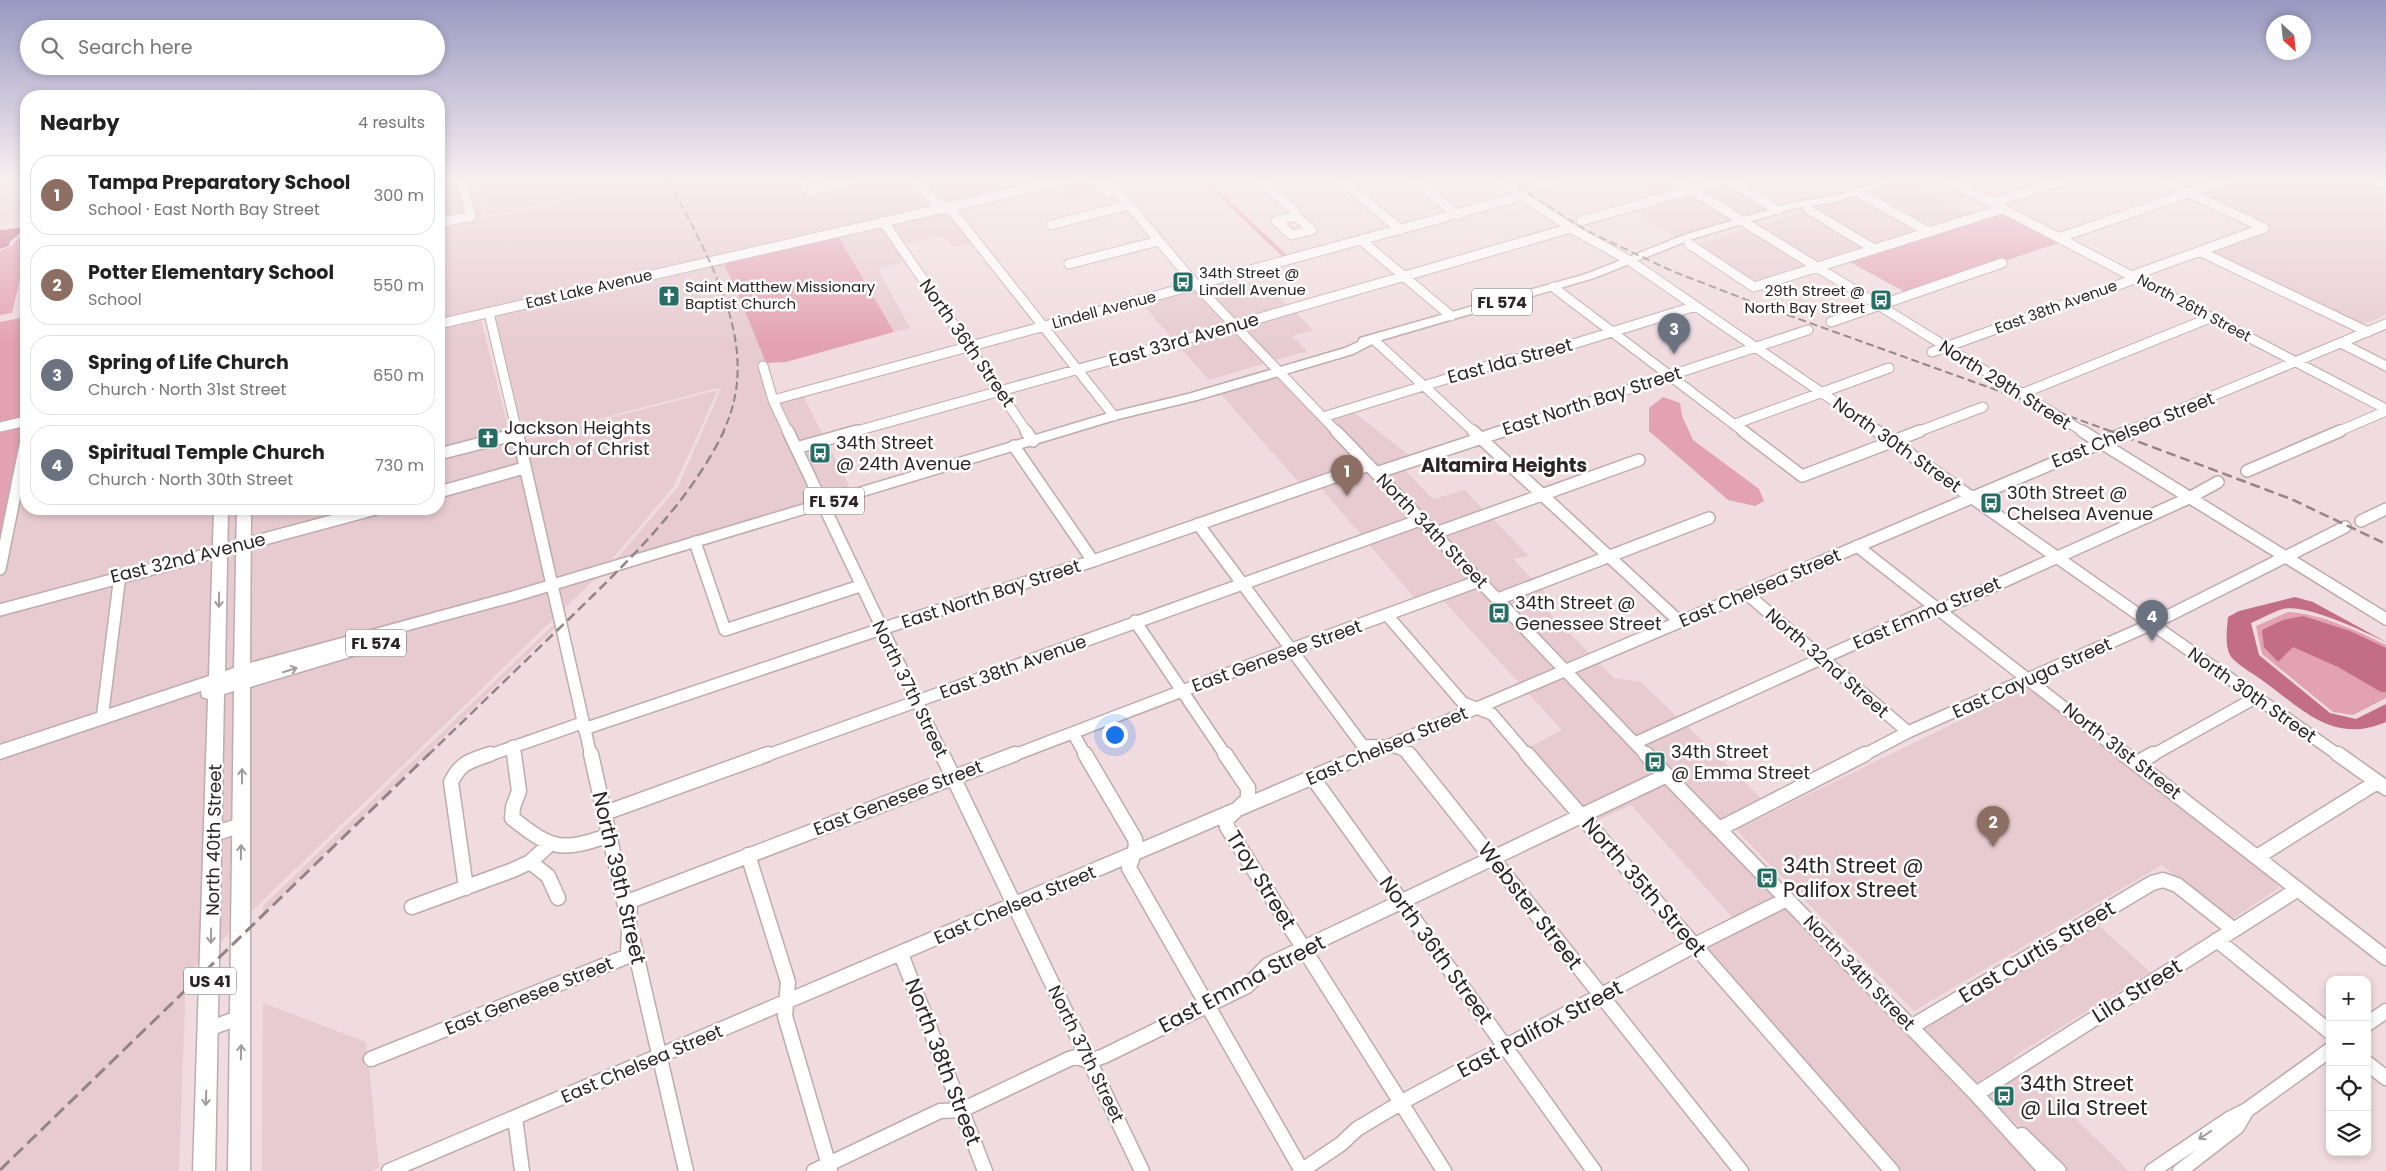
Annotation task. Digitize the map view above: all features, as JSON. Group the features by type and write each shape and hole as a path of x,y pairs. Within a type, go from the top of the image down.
{"main road":[{"name":"FL 574","path":"0,752 217,685 350,652 508,598 1114,416 1192,397 1274,368 1349,351 1373,339 1553,287 1652,253 1694,235"},
{"name":"FL 574","path":"1652,253 1689,244 1714,235"},
{"name":"North 40th Street","path":"204,1171 220,551 223,515"},
{"name":"North 40th Street","path":"239,1171 241,1017 239,939 244,515"}],"street":[{"name":"East Lake Avenue","path":"445,323 825,235"},
{"name":"North 36th Street","path":"892,235 1034,441"},
{"path":"971,235 1114,416"},
{"name":"North 34th Street","path":"1152,235 1196,285 1236,325 1274,368 1324,417 1433,534 2001,1120 2007,1130 2046,1171"},
{"name":"Lindell Avenue","path":"773,400 1383,235"},
{"name":"East 33rd Avenue","path":"796,448 1000,390 1078,370 1548,235"},
{"name":"North 30th Street","path":"1583,235 1630,261 1822,392 2381,785"},
{"name":"North 29th Street","path":"1764,235 2386,620"},
{"path":"1850,235 1874,249"},
{"path":"1689,244 1754,287 1920,235"},
{"name":"North 26th Street","path":"2052,235 2212,317 2386,410"},
{"path":"2058,238 2068,235"},
{"name":"East 38th Avenue","path":"1932,352 2132,280 2137,274 2245,235"},
{"path":"1362,240 1451,316"},
{"path":"1069,264 1158,241"},
{"path":"2199,251 2368,332"},
{"path":"1831,322 2002,263"},
{"path":"1553,287 1802,476 1983,407"},
{"name":"East Ida Street","path":"1324,417 1423,385 1511,359 1528,358 1696,306"},
{"path":"489,313 524,468 554,585"},
{"path":"2022,394 2212,317"},
{"name":"East Chelsea Street","path":"389,1171 1972,497 2386,325"},
{"name":"East North Bay Street","path":"466,888 451,782 458,768 465,763 1093,561 1198,524 1481,437 1758,348 1808,330"},
{"path":"1373,339 1680,622"},
{"path":"2341,343 2386,366"},
{"name":"North 37th Street","path":"763,366 773,400 860,586 916,703 954,776 1014,906 1142,1171"},
{"path":"1734,424 1889,368"},
{"path":"2247,472 2386,410"},
{"path":"0,427 20,422"},
{"path":"445,452 516,434"},
{"path":"1014,446 1093,561"},
{"path":"1433,534 1640,460"},
{"path":"445,490 524,468"},
{"path":"0,569 20,470"},
{"name":"East Emma Street","path":"1635,743 1929,610 1940,610 2189,498 2218,482"},
{"path":"2361,521 2386,509"},
{"name":"East 32nd Avenue","path":"0,610 120,575 244,545 354,515"},
{"path":"1498,599 1709,518"},
{"name":"East 38th Avenue","path":"605,814 916,703 1135,621 1420,520"},
{"path":"1198,524 1363,746 1387,746"},
{"name":"East Cayuga Street","path":"1719,829 1908,732 2152,624 2345,527"},
{"path":"695,542 725,630 860,586"},
{"name":"North 31st Street","path":"1857,546 2386,958"},
{"path":"102,719 120,575"},
{"name":"East Genesee Street","path":"371,1059 628,956 630,901 954,776 1479,581"},
{"name":"North 39th Street","path":"554,585 575,678 583,726 610,835 686,1171"},
{"name":"North 32nd Street","path":"1747,594 1908,732"},
{"name":"North 35th Street","path":"1387,616 1463,704 1492,714 1892,1171"},
{"name":"Troy Street","path":"1135,621 1248,788 1248,799 1226,820 1226,827 1444,1171"},
{"path":"2137,763 2255,698"},
{"path":"1073,733 1135,839 1136,846 1130,868 1302,1171"},
{"path":"513,746 519,791 512,807 512,818 537,838 550,844 579,845 610,835"},
{"name":"Webster Street","path":"1387,746 1406,750 1741,1171"},
{"name":"East Emma Street","path":"814,1171 829,1168 940,1111 962,1110 1070,1059 1076,1057 1090,1061 1247,986 1268,965 1402,902 1580,814 1667,775"},
{"name":"North 36th Street","path":"1313,778 1594,1171"},
{"path":"2257,857 2381,785"},
{"path":"214,834 241,825"},
{"path":"412,907 530,862 550,844"},
{"path":"748,855 788,982 789,991 784,1004 785,1016 829,1168"},
{"path":"530,862 543,868 551,879 558,898"},
{"name":"East Curtis Street","path":"1911,1027 2152,883 2164,880 2177,885 2234,930"},
{"name":"Lila Street","path":"1976,1094 2298,889"},
{"name":"East Palifox Street","path":"1302,1171 1341,1144 1357,1129 1402,1102 1506,1048 1695,945 1787,899"},
{"path":"2217,940 2326,1029"},
{"name":"North 38th Street","path":"901,954 985,1171"},
{"path":"2371,1021 2386,1011"},
{"path":"208,1029 241,1017"},
{"path":"2152,1171 2229,1119 2247,1110 2326,1053"},
{"path":"2371,1066 2386,1078"},
{"path":"2180,1171 2237,1127 2247,1110"},
{"path":"515,1118 522,1171"},
{"name":"North 34th Street","path":"2001,1120 2011,1125 2059,1171"}],"shaded area":[{"path":"0,235 18,235 10,242 9,246 0,249"},
{"path":"445,235 809,235 479,312 512,443 718,390 674,486 597,577 186,975 179,1171 0,1171 0,569 20,470 20,515 445,515"},
{"path":"837,235 888,235 907,261 878,269 910,328 894,332"},
{"path":"837,235 894,332 786,362 766,363 722,260"},
{"path":"896,235 965,235 973,243 953,247 943,236 902,244"},
{"path":"1259,235 1265,235 1289,257 1285,259"},
{"path":"1672,235 1688,235 1677,238"},
{"path":"1728,235 1760,235 1810,266 1754,284 1695,245"},
{"path":"1767,235 1847,235 1869,248 1816,265"},
{"path":"1855,235 1912,235 1874,246"},
{"path":"1927,235 2048,235 2062,242 1907,293 1846,260"},
{"path":"2255,235 2386,235 2386,315 2358,324 2209,253"},
{"path":"20,236 20,279 12,313 0,315 0,251 11,246"},
{"path":"722,260 766,363 759,365 768,400 816,503 613,563 678,487 721,389 717,388 522,439 494,314"},
{"path":"1227,279 1243,297 1272,290 1289,306 1236,321 1201,286"},
{"path":"1194,288 1229,323 1173,339 1141,303"},
{"path":"1293,310 1313,330 1292,336 1307,351 1273,361 1240,325"},
{"path":"20,318 20,419 0,424 0,322"},
{"path":"1233,327 1266,363 1209,380 1176,343"},
{"path":"1277,374 1363,464 1301,485 1219,392"},
{"path":"803,395 824,437 799,444 778,402"},
{"path":"1663,397 1680,403 1682,416 1693,440 1759,489 1764,501 1755,506 1728,500 1649,431 1649,408"},
{"path":"1352,411 1410,456 1377,469 1329,418"},
{"path":"20,425 20,470 0,569 0,430"},
{"path":"827,442 852,492 825,500 801,450"},
{"path":"1402,467 1433,499 1465,490 1485,511 1434,529 1382,474"},
{"path":"1368,469 1414,519 1362,536 1319,486"},
{"path":"1491,517 1529,556 1513,559 1534,581 1498,595 1440,535"},
{"path":"1419,524 1472,579 1416,600 1368,543"},
{"path":"1478,586 1558,669 1520,684 1442,599"},
{"path":"1540,587 1546,593 1536,599 1591,655 1566,665 1505,601"},
{"path":"2295,597 2313,602 2386,642 2320,614 2293,608 2283,609 2251,623 2259,655 2330,713 2356,719 2386,704 2386,722 2368,728 2351,729 2336,727 2322,722 2239,664 2229,654 2227,644 2228,617 2239,611"},
{"path":"2288,612 2326,619 2386,645 2386,698 2353,715 2333,712 2262,654 2256,626"},
{"path":"2303,616 2350,631 2386,648 2386,692 2381,692 2338,667 2293,647 2278,662 2264,647 2262,630 2283,620"},
{"path":"557,621 558,625 263,914 263,906"},
{"path":"1598,662 1614,678 1641,682 1678,718 1636,737 1573,673"},
{"path":"1565,676 1658,773 1581,808 1528,748 1562,730 1527,692"},
{"path":"2028,687 2275,880 2279,888 2229,921 2162,865 1914,1011 1736,830"},
{"path":"1687,726 1762,799 1718,822 1643,745"},
{"path":"1666,781 1778,896 1733,918 1631,805 1594,822 1589,817"},
{"path":"1787,906 1993,1119 2038,1171 1900,1171 1704,948"},
{"path":"2097,924 2150,972 2013,1057 2014,1059 1974,1084 1921,1030"},
{"path":"263,1003 366,1042 367,1054 364,1056 364,1067 369,1066 379,1168 372,1171 262,1171"},
{"path":"2027,1071 2129,1171 2067,1171 1987,1097"}],"railway":[{"path":"696,235 714,271 726,303 734,335 738,367 734,399 723,432"},
{"path":"1595,235 1672,271 1760,305 2113,432"},
{"path":"427,756 635,553 675,508 709,458 724,431"},
{"path":"2110,431 2291,499 2386,544"},
{"path":"0,1170 429,754"}],"place":[{"name":"34th Street @ Lindell Avenue","path":"1183,282"},
{"name":"Saint Matthew Missionary Baptist Church","path":"669,296"},
{"name":"29th Street @ North Bay Street","path":"1881,300"},
{"name":"Spring of Life Church","path":"1674,354"},
{"name":"Jackson Heights Church of Christ","path":"488,438"},
{"name":"34th Street @ 24th Avenue","path":"820,453"},
{"name":"Tampa Preparatory School","path":"1347,496"},
{"name":"30th Street @ Chelsea Avenue","path":"1991,503"},
{"name":"34th Street @ Genessee Street","path":"1499,613"},
{"name":"Spiritual Temple Church","path":"2152,641"},
{"name":"34th Street @ Emma Street","path":"1655,762"},
{"name":"Potter Elementary School","path":"1993,847"},
{"name":"34th Street @ Palifox Street","path":"1767,878"},
{"name":"34th Street @ Lila Street","path":"2004,1096"}],"district":[{"name":"Altamira Heights","path":"1504,465"}]}
